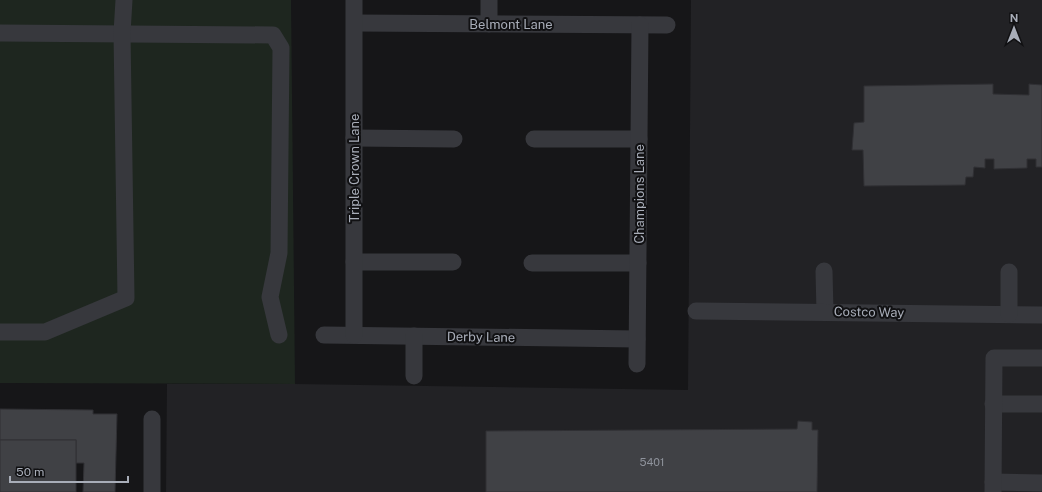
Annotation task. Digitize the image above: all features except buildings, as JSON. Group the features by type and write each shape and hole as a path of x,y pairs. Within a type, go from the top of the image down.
{"street":[{"path":"0,332 45,332 126,298 122,33 124,0"},
{"name":"Triple Crown Lane","path":"354,0 354,335"},
{"path":"489,0 489,24"},
{"name":"Belmont Lane","path":"355,23 667,25"},
{"name":"Champions Lane","path":"637,364 640,25"},
{"path":"0,33 273,34 281,48 280,253 270,297 279,335"},
{"path":"354,138 454,139"},
{"path":"534,139 639,139"},
{"path":"354,262 454,262"},
{"path":"532,262 638,263"},
{"path":"824,271 825,312"},
{"path":"1008,314 1009,272"},
{"name":"Costco Way","path":"696,310 1042,315"},
{"name":"Derby Lane","path":"324,335 638,339"},
{"path":"414,336 414,376"},
{"path":"1042,358 994,358 993,487 1042,483"},
{"path":"993,404 1042,404"},
{"path":"152,419 152,492"}],"shaded area":[{"path":"0,0 291,0 295,384 0,383"},
{"path":"691,0 1042,0 1042,492 166,492 167,384 295,384 688,390"}]}
